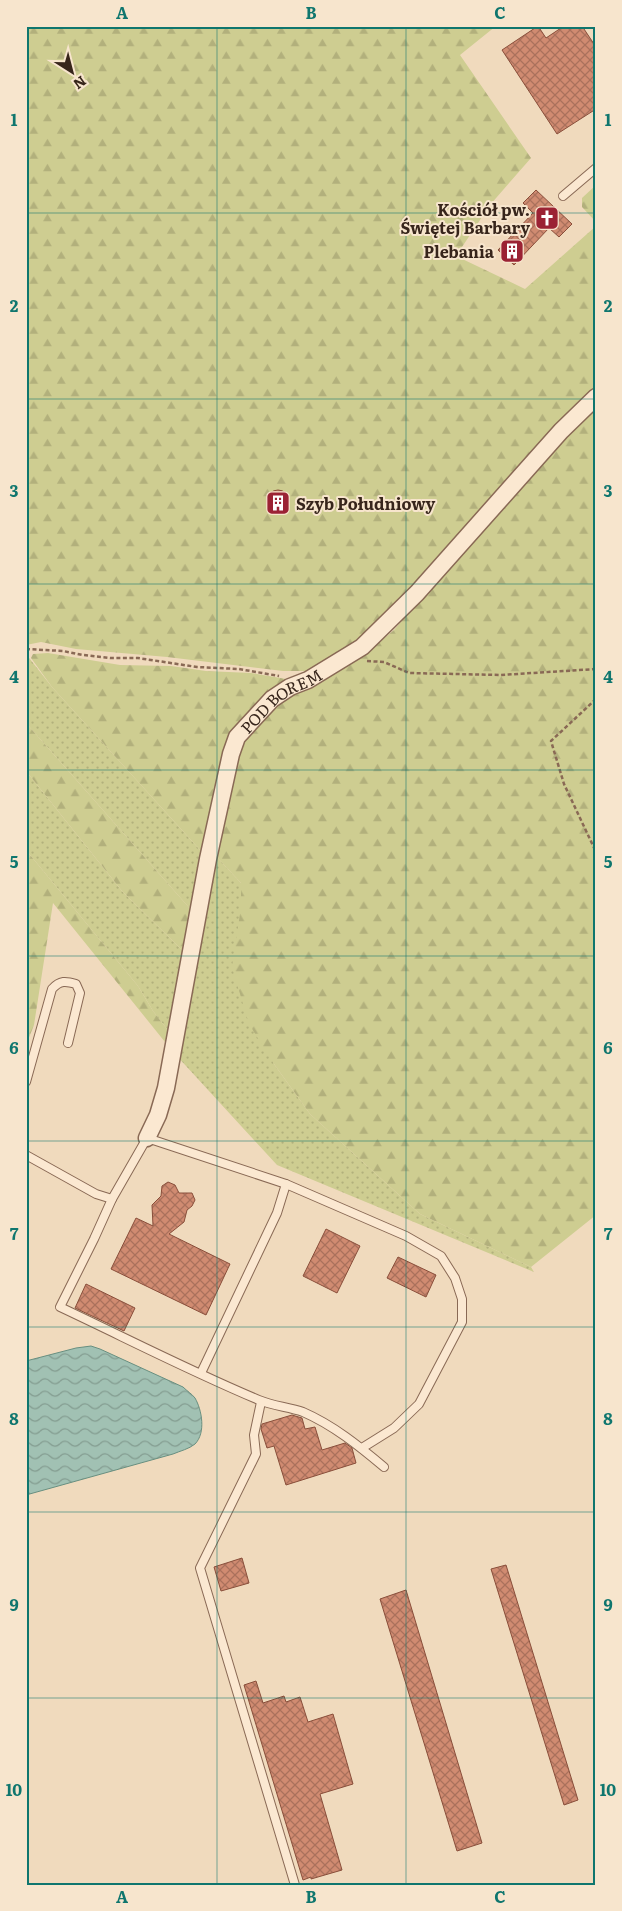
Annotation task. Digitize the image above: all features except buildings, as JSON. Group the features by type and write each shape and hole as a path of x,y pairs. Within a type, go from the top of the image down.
{"street":[{"name":"POD BOREM","path":"147,1138 158,1115 166,1088 172,1050 180,1020 208,859 231,754 237,737 272,699 290,687 308,680 362,648 417,593 561,431 596,397"}],"lane":[{"path":"563,196 596,168"},
{"path":"26,1082 52,988 58,982 67,981 76,984 80,994 68,1042"},
{"path":"362,1448 394,1428 420,1404 462,1322 462,1299 455,1278 440,1256 406,1236 286,1184 147,1138 112,1198 60,1307 261,1402 300,1411 316,1418 362,1448 384,1467"},
{"path":"26,1155 96,1194 112,1198"},
{"path":"201,1373 276,1213 286,1184"},
{"path":"261,1402 254,1435 256,1454 200,1568 295,1885"}],"path":[{"path":"26,649 63,651 110,658 138,658 197,667 239,669 283,676"},
{"path":"342,660 384,662 409,673 501,675 596,669"},
{"path":"596,699 551,741 564,784 596,852"}],"green space":[{"path":"26,26 496,26 460,55 531,158 490,205 456,256 525,289 596,226 596,391 360,644 312,671 283,671 167,657 76,649 41,642 26,645"},
{"path":"596,185 596,222 582,207 582,198"},
{"path":"596,405 596,1215 531,1267 420,1214 310,1114 274,1064 249,1024 232,967 241,907 241,883 214,854 236,752 276,700 334,674 370,650 394,630 513,490"},
{"path":"48,653 120,665 171,666 206,671 251,673 292,680 272,689 246,719 221,758 201,851 52,687 31,658 33,654"},
{"path":"26,654 52,687 201,851 193,912 26,723"},
{"path":"26,723 193,912 185,953 122,891 26,771"},
{"path":"26,771 122,891 185,953 170,1033 153,1011 138,986 26,850"},
{"path":"26,850 138,986 153,1011 170,1033 165,1042 53,903 34,1025 26,1045"},
{"path":"214,854 241,883 241,907 274,1064 310,1114 420,1214 531,1267 534,1272 277,1165 175,1054"}],"water":[{"path":"91,1346 183,1387 195,1398 197,1403 202,1421 201,1434 195,1444 173,1454 26,1495 26,1361"}],"place":[{"name":"Kościół pw. Świętej Barbary","path":"547,218"},
{"name":"Plebania","path":"512,251"},
{"name":"Szyb Południowy","path":"278,503"}]}
